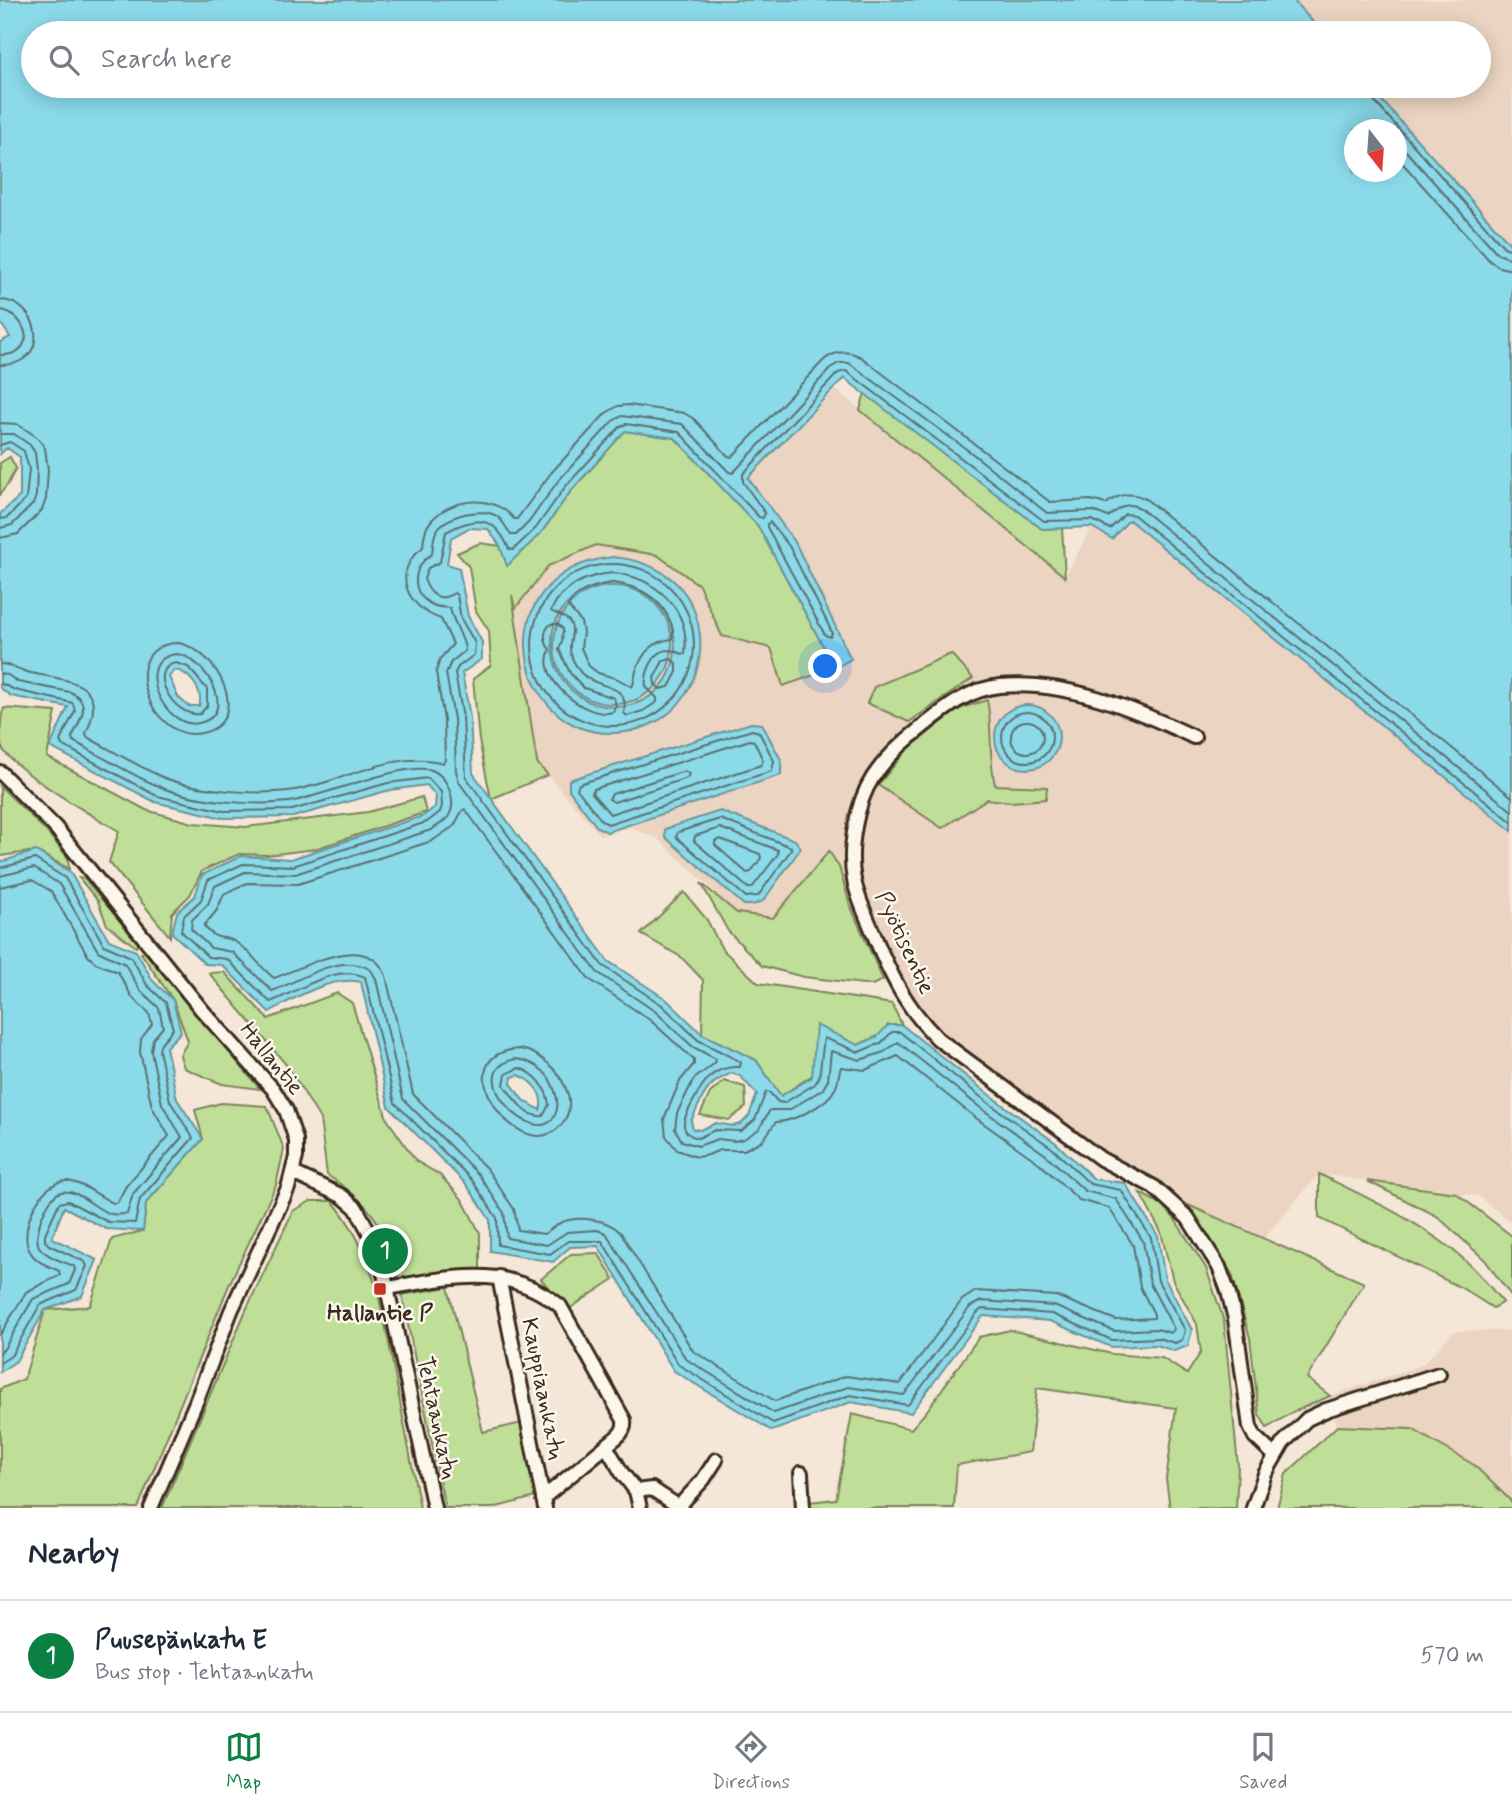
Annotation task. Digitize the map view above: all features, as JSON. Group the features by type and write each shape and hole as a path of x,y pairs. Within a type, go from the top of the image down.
{"street":[{"name":"Pyötisentie","path":"1194,737 1109,702 1056,688 999,686 969,695 945,709 909,737 872,779 856,821 852,846 854,879 890,973 901,995 928,1029 1101,1159 1154,1187 1188,1218 1219,1267 1228,1291 1236,1319 1250,1427 1263,1447 1275,1456"},
{"name":"Hallantie","path":"0,772 55,827 202,1010 281,1100 296,1140 293,1172 282,1203 231,1311 151,1508"},
{"name":"Tehtaankatu","path":"293,1172 342,1196 356,1208 379,1250 434,1508"},
{"path":"388,1288 473,1275 499,1277 545,1294 560,1306 624,1420 625,1427 544,1503"},
{"name":"Kauppiaankatu","path":"499,1277 544,1503"},
{"path":"1253,1508 1265,1474 1275,1456 1294,1430 1307,1419 1325,1410 1440,1374"},
{"path":"606,1446 636,1491 640,1508"},
{"path":"636,1491 652,1489 680,1507 716,1460"},
{"path":"801,1473 803,1508"}],"shaded area":[{"path":"1293,0 1512,0 1512,246 1407,129 1407,119 1398,119 1380,98 1491,98 1491,21 1312,21"},
{"path":"836,390 1065,577 1092,527 1114,540 1131,521 1512,831 1512,1223 1478,1196 1319,1174 1263,1239 1188,1205 1101,1159 919,1020 883,980 850,905 839,867 828,851 773,918 737,913 658,839 630,827 601,836 537,763 507,566 571,491 835,667 850,659 795,542 748,478"},
{"path":"1454,1331 1512,1331 1512,1502 1474,1464 1412,1429 1337,1426 1330,1396 1422,1365"}],"green space":[{"path":"865,393 1042,529 1062,528 1065,577 860,410"},
{"path":"625,431 675,438 758,526 835,668 783,686 771,648 722,636 699,585 657,555 596,545 548,566 515,609 512,595 537,763 548,775 491,799 479,740 473,679 491,665 489,631 476,611 469,567 457,553 480,543 500,546 507,565 541,533 571,491"},
{"path":"10,457 16,468 0,494 0,463"},
{"path":"951,654 973,678 909,722 867,703 874,687"},
{"path":"987,700 995,785 1047,787 1046,799 1012,802 987,799 942,828 878,785 906,751 958,709"},
{"path":"4,708 56,712 47,757 146,810 193,823 246,827 368,812 422,797 426,812 315,849 268,855 239,854 202,871 190,895 172,913 170,937 109,862 119,831 54,792 8,756 1,746"},
{"path":"0,786 47,832 68,858 69,869 36,851 0,856"},
{"path":"829,851 839,867 850,905 883,980 872,985 804,977 762,966 728,931 701,883 737,913 773,918"},
{"path":"79,878 84,878 139,944 136,947 107,925 98,901"},
{"path":"684,892 707,920 722,949 758,983 892,1004 902,1025 858,1045 781,1096 756,1060 702,1034 703,980 681,957 641,934"},
{"path":"145,952 260,1089 222,1084 184,1068 180,1055 188,1041 173,1000 141,953"},
{"path":"224,972 268,1019 337,993 352,1003 387,1119 416,1161 440,1175 462,1199 480,1233 480,1270 459,1270 398,1280 388,1245 367,1207 327,1175 320,1119 289,1068 209,973"},
{"path":"724,1081 745,1087 746,1107 729,1120 700,1115 710,1093"},
{"path":"221,1103 267,1106 284,1149 276,1185 229,1285 138,1508 0,1508 0,1389 24,1379 45,1310 90,1306 112,1239 143,1231 146,1203 203,1139 195,1110"},
{"path":"1319,1174 1433,1235 1472,1266 1503,1302 1493,1308 1460,1287 1319,1218"},
{"path":"1367,1181 1456,1193 1512,1236 1512,1297 1485,1260 1437,1216"},
{"path":"1140,1193 1162,1205 1174,1218 1206,1268 1224,1321 1238,1466 1236,1508 1170,1508 1166,1479 1176,1408 1037,1388 1030,1452 957,1465 954,1508 809,1508 809,1502 836,1499 852,1414 911,1429 979,1337 1010,1330 1112,1354 1162,1358 1187,1374 1201,1352 1197,1324 1173,1281 1161,1232"},
{"path":"311,1201 332,1201 347,1220 368,1263 382,1309 420,1508 162,1508 246,1310 293,1211"},
{"path":"1188,1205 1364,1283 1307,1378 1330,1396 1291,1413 1267,1428 1259,1414 1250,1338 1231,1271"},
{"path":"598,1253 614,1279 569,1309 541,1279 571,1254"},
{"path":"448,1287 483,1432 522,1423 539,1496 493,1508 445,1508 402,1295"},
{"path":"1337,1426 1412,1429 1474,1465 1512,1502 1512,1508 1277,1508 1286,1474"}],"water":[{"path":"0,0 1293,0 1312,21 21,21 21,98 1380,98 1398,119 1344,119 1344,182 1407,182 1407,129 1512,246 1512,831 1129,520 1112,539 1092,527 1042,529 844,378 748,478 795,542 851,659 835,668 758,526 675,438 625,431 571,491 541,533 507,566 500,546 488,529 469,528 451,538 447,564 459,568 468,616 482,642 482,659 462,673 470,717 473,773 608,961 666,999 702,1034 756,1060 781,1096 812,1077 816,1025 858,1045 877,1037 888,1025 902,1025 992,1097 1056,1143 1094,1179 1125,1183 1158,1236 1165,1279 1192,1330 1188,1346 1174,1351 1157,1345 1111,1347 1050,1321 983,1316 911,1413 851,1402 772,1431 674,1371 598,1246 570,1247 553,1262 490,1251 490,1220 466,1184 389,1107 361,982 326,985 269,1012 222,965 205,964 172,933 177,912 195,896 202,875 241,856 291,859 423,816 435,807 436,796 427,785 390,790 293,817 223,818 155,802 50,747 68,707 11,696 0,688 0,514 20,496 20,457 7,448 0,454 0,342 10,337 0,322","holes":["174,670 190,678 197,688 199,706 188,706 178,697 169,677","732,1073 740,1076 757,1094 749,1116 741,1124 733,1126 716,1123 700,1130 693,1129 691,1121 710,1086","519,1075 539,1093 540,1110 522,1099 511,1083 512,1077"]},
{"path":"613,557 639,562 673,580 689,600 700,637 696,671 687,692 675,708 648,726 625,732 587,730 557,714 537,688 527,656 528,623 543,593 570,569","holes":["612,583 640,591 660,606 671,626 675,648 671,669 660,688 641,701 615,707 587,701 566,685 555,665 552,641 557,618 580,594 601,585"]},
{"path":"613,586 624,587 646,596 662,612 671,634 671,656 662,678 646,694 624,703 613,704 602,703 580,694 564,678 555,656 554,645 555,634 564,612 580,596 602,587"},
{"path":"1021,705 1033,705 1050,714 1057,725 1057,749 1050,760 1033,769 1021,769 1009,764 1000,755 995,743 995,731 1000,719 1009,710"},
{"path":"751,723 762,724 781,760 781,775 607,832 597,827 569,790 569,780"},
{"path":"720,811 795,840 801,848 763,901 744,905 665,837 665,829"},
{"path":"36,851 70,872 109,940 136,951 153,981 173,1000 181,1032 166,1047 177,1099 203,1139 146,1203 143,1231 106,1229 64,1207 52,1238 97,1260 82,1296 45,1310 16,1361 0,1372 0,862"}],"place":[{"name":"Puusepänkatu E","path":"385,1251"},
{"name":"Hallantie P","path":"380,1289"}]}
